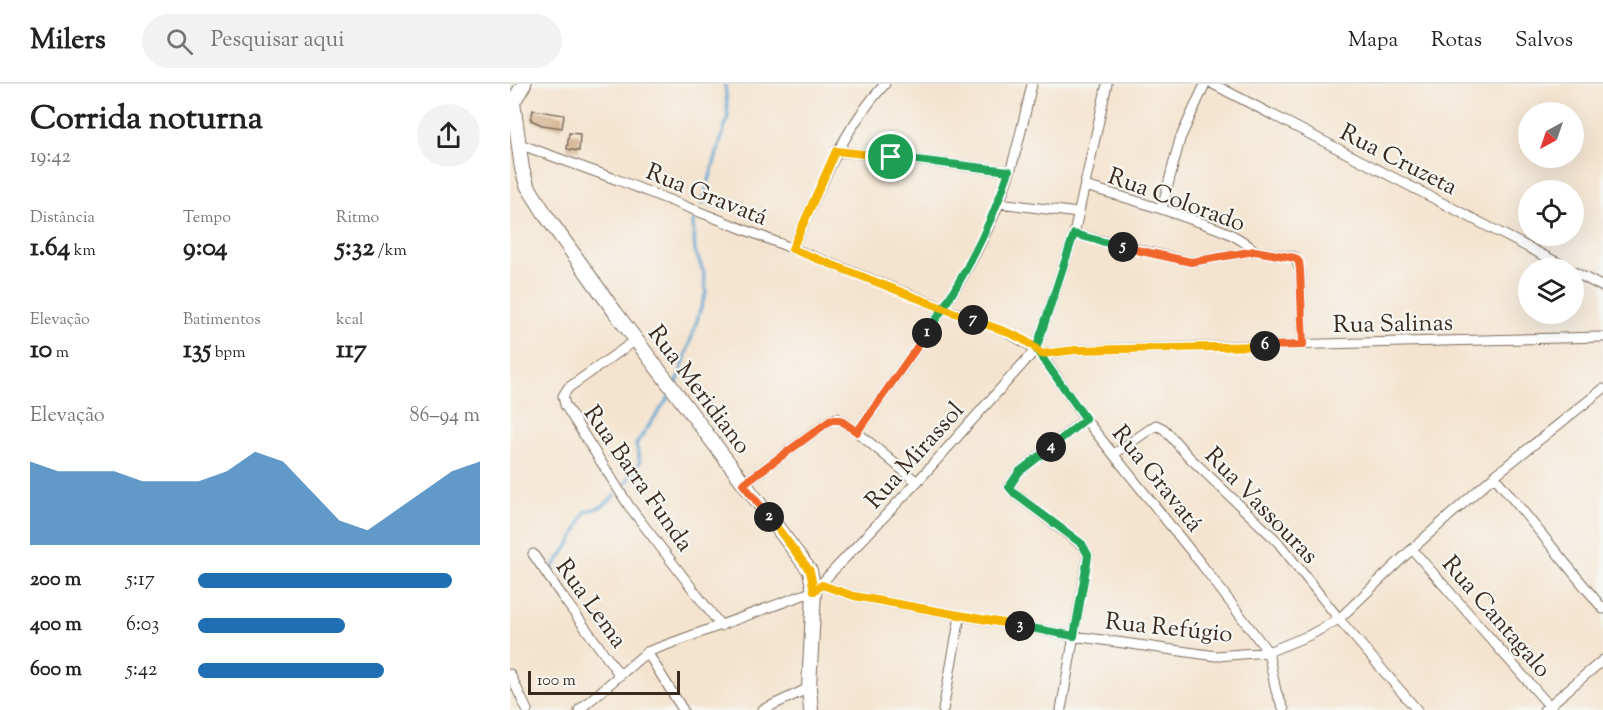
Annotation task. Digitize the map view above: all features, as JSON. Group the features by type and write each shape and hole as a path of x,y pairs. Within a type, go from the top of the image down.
{"street":[{"path":"512,105 524,84"},
{"path":"792,249 836,151 863,110 885,84"},
{"path":"857,432 942,308 982,241 999,202 1009,171 1032,84"},
{"name":"Rua Mirassol","path":"579,710 647,652 818,588 1038,352 1074,234 1107,84"},
{"path":"1162,208 1180,139 1205,84"},
{"name":"Rua Cruzeta","path":"1213,84 1549,258"},
{"name":"Rua Meridiano","path":"512,105 522,170 527,185 547,217 743,484 805,563 818,588 809,688 811,710"},
{"name":"Rua Gravatá","path":"519,144 618,180 1008,333 1038,352 1086,419 1268,652 1276,691 1284,710"},
{"path":"836,151 1009,171"},
{"name":"Rua Colorado","path":"1084,186 1162,208 1239,237 1255,251"},
{"path":"999,202 1078,213"},
{"path":"1074,234 1191,262 1255,251 1289,255 1299,262 1303,345"},
{"path":"1584,277 1603,287"},
{"name":"Rua Salinas","path":"1038,352 1603,337"},
{"name":"Rua Barra Funda","path":"636,340 568,388 563,396 565,405 629,506 721,626"},
{"name":"Rua Refúgio","path":"818,588 1074,636 1216,656 1268,652 1310,635 1339,619 1412,549 1494,476 1603,389"},
{"path":"1061,710 1087,563 1086,550 1067,532 1015,494 1009,487 1019,472 1086,419"},
{"path":"743,484 831,420 840,420 857,432 917,482"},
{"name":"Rua Vassouras","path":"1114,454 1149,428 1156,425 1161,427 1277,541 1339,619 1417,710"},
{"path":"1494,476 1603,609"},
{"name":"Rua Cantagalo","path":"1412,549 1549,708"},
{"name":"Rua Lema","path":"534,554 619,674"},
{"path":"943,710 960,616"},
{"path":"647,652 682,710"},
{"path":"1549,708 1603,660"},
{"path":"510,674 515,698 527,710"},
{"path":"762,710 809,688"}],"building":[{"path":"533,110 564,115 562,128 542,125 531,120"},
{"path":"569,133 580,134 579,151 567,149"}],"waterway":[{"path":"702,204 728,116 725,84"},
{"path":"676,386 706,292 704,273 695,251 693,223 695,219"},
{"path":"625,484 640,462 636,444 671,394"},
{"path":"549,573 572,541 585,512 603,506 615,495"}],"route":[{"path":"891,157 836,151 792,249 942,308 1008,333 1036,349 1041,354 1076,350 1303,345 1299,262 1289,255 1255,251 1191,262 1074,234 1036,349 1086,419 1019,472 1009,487 1015,494 1082,544 1086,550 1087,563 1074,636 854,596 822,585 814,591 810,571 805,563 743,484 834,418 857,432 925,336 942,308 982,241 999,202 1009,171 891,157"}]}
